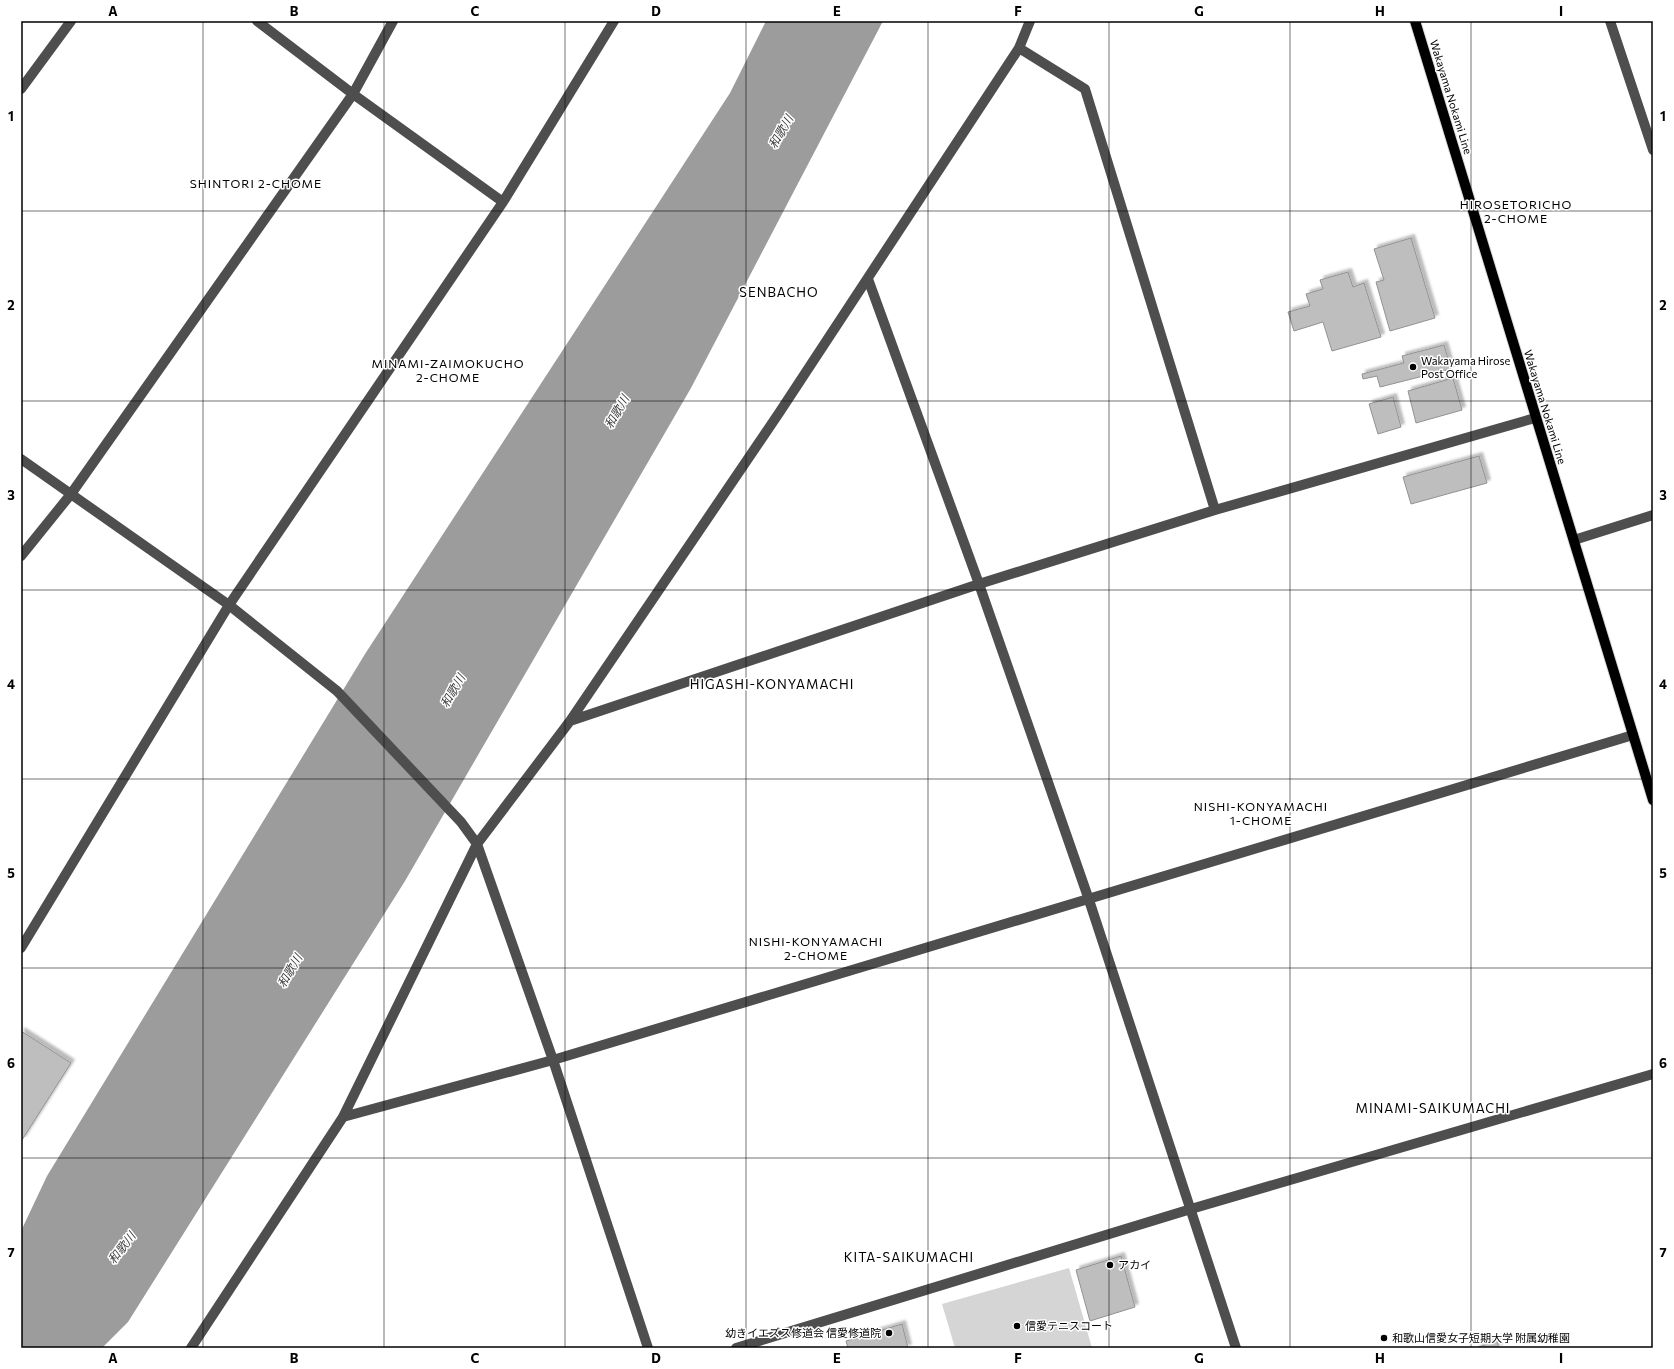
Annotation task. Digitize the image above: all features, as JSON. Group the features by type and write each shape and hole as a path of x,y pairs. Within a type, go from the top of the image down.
{"main road":[{"name":"Wakayama Nokami Line","path":"1415,21 1535,418 1574,540 1653,800"}],"street":[{"path":"21,89 71,21"},
{"path":"257,21 353,94 503,202"},
{"path":"21,556 71,494 353,94 393,21"},
{"path":"21,948 229,605 503,202 614,21"},
{"path":"191,1348 344,1117 477,844 570,721 868,279 1019,48 1030,21"},
{"path":"1610,21 1653,150"},
{"path":"1019,48 1085,89 1215,510"},
{"path":"868,279 979,584 1088,897 1236,1348"},
{"path":"570,721 979,584 1215,510 1535,418"},
{"path":"21,459 229,605 337,691 461,822 477,844 553,1060 648,1348"},
{"path":"1574,540 1653,514"},
{"path":"344,1117 553,1060 1088,897 1633,735"},
{"path":"736,1348 1191,1210 1653,1074"}],"shaded area":[{"name":"信愛テニスコート","path":"1069,1268 1092,1348 955,1348 942,1304"}],"water":[{"name":"和歌川","path":"766,21 883,21 691,388 405,881 128,1322 102,1348 21,1348 21,1231 47,1176 365,654 730,93"}],"building":[{"path":"1411,238 1435,318 1390,331 1376,282 1384,280 1374,249"},
{"path":"1348,272 1353,287 1364,283 1381,337 1332,351 1323,322 1294,331 1288,312 1310,306 1306,294 1323,289 1320,280"},
{"path":"1444,345 1451,369 1380,387 1377,376 1363,379 1362,374 1404,363 1402,356"},
{"path":"1453,378 1462,410 1416,423 1408,391"},
{"path":"1393,397 1401,427 1378,434 1369,404"},
{"path":"1479,456 1487,483 1411,504 1403,477"},
{"path":"21,1031 71,1063 22,1140 21,1140"},
{"path":"1121,1256 1135,1307 1090,1321 1076,1270"},
{"name":"幼きイエズス修道会 信愛修道院","path":"902,1324 908,1348 848,1348 846,1341"},
{"path":"1497,1341 1499,1348 1475,1348"}],"place":[{"name":"Wakayama Hirose Post Office","path":"1413,367"},
{"name":"アカイ","path":"1110,1265"},
{"name":"信愛テニスコート","path":"1017,1326"},
{"name":"幼きイエズス修道会 信愛修道院","path":"889,1333"},
{"name":"和歌山信愛女子短期大学 附属幼稚園","path":"1384,1338"}],"district":[{"name":"SHINTORI 2-CHOME","path":"256,184"},
{"name":"HIROSETORICHO 2-CHOME","path":"1516,212"},
{"name":"SENBACHO","path":"779,292"},
{"name":"MINAMI-ZAIMOKUCHO 2-CHOME","path":"448,371"},
{"name":"HIGASHI-KONYAMACHI","path":"772,684"},
{"name":"NISHI-KONYAMACHI 1-CHOME","path":"1261,814"},
{"name":"NISHI-KONYAMACHI 2-CHOME","path":"816,949"},
{"name":"MINAMI-SAIKUMACHI","path":"1433,1108"},
{"name":"KITA-SAIKUMACHI","path":"909,1257"}]}
